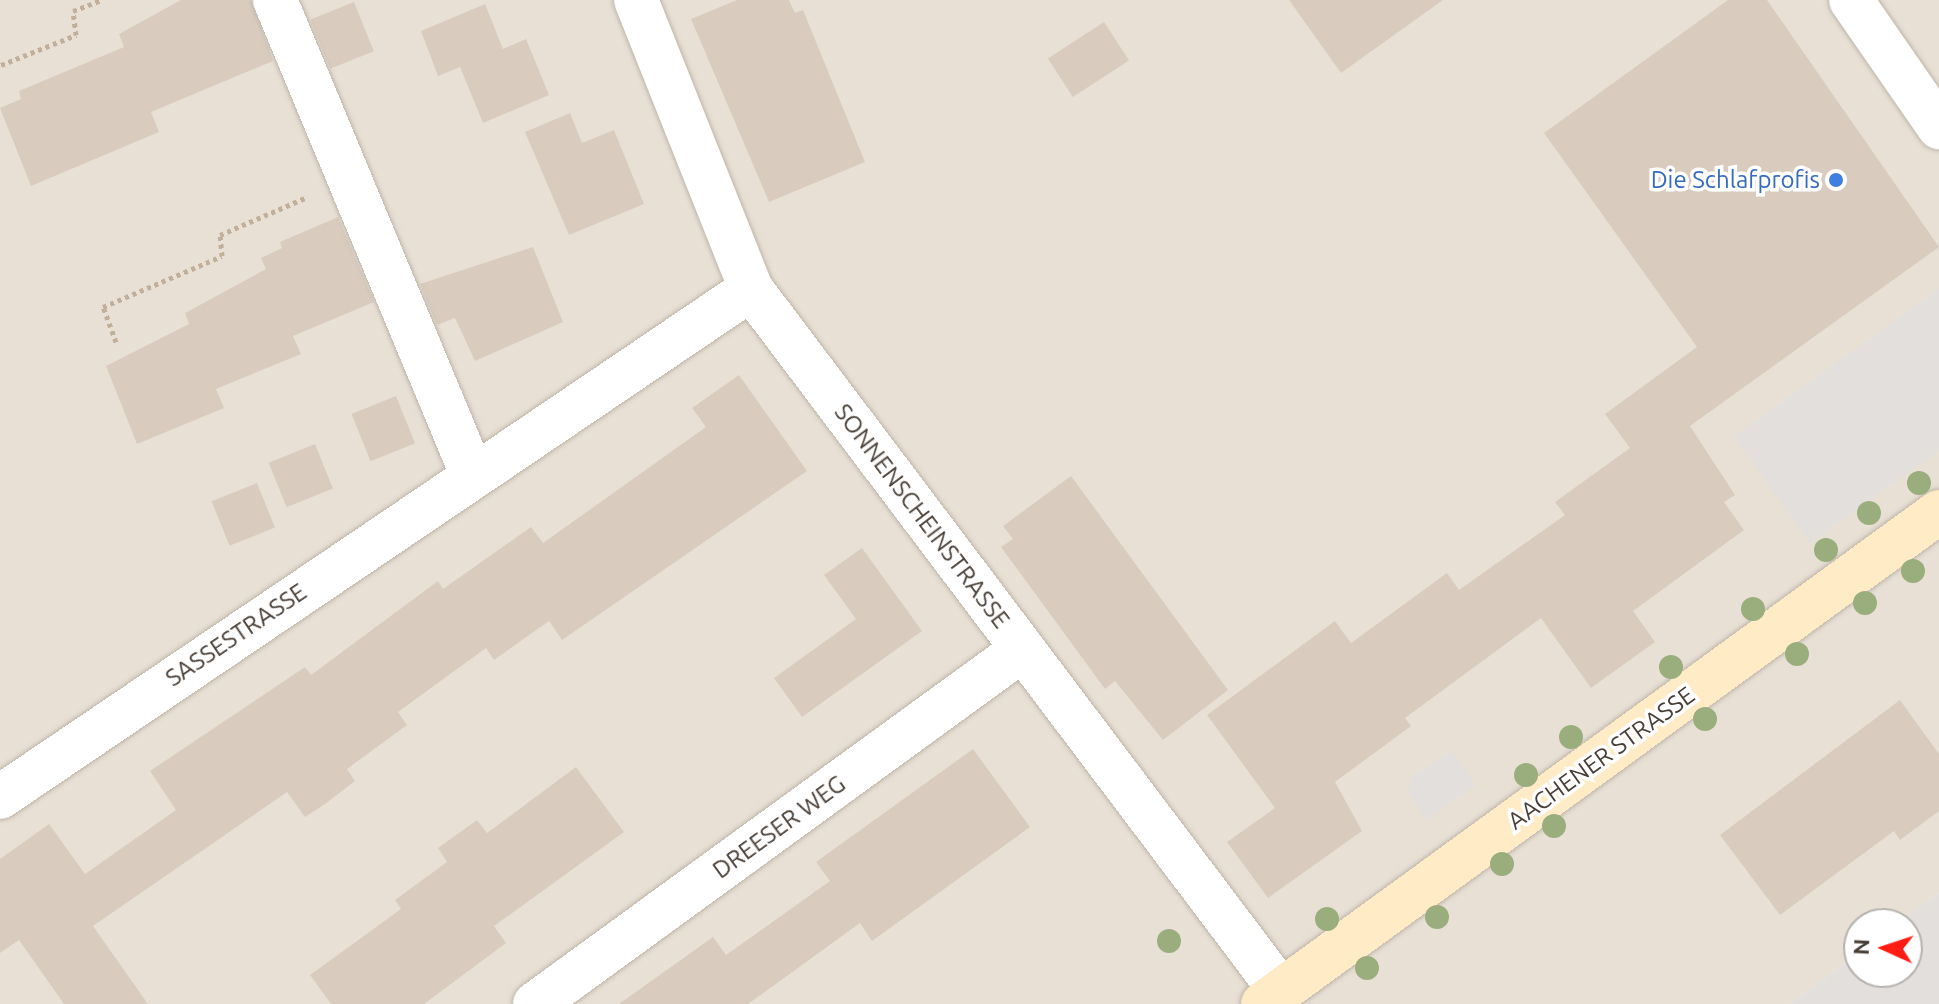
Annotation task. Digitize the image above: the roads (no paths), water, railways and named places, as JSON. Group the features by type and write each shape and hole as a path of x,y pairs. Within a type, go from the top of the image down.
{"main road":[{"name":"AACHENER STRASSE","path":"1272,997 1939,512"}],"street":[{"path":"275,0 354,176 472,474"},
{"name":"SONNENSCHEINSTRASSE","path":"636,0 751,289 1023,649 1272,997"},
{"path":"1851,0 1939,127"},
{"name":"SASSESTRASSE","path":"0,797 472,474 751,289"},
{"name":"DREESER WEG","path":"535,1004 1023,649"}],"place":[{"name":"Die Schlafprofis","path":"1836,180"}]}
